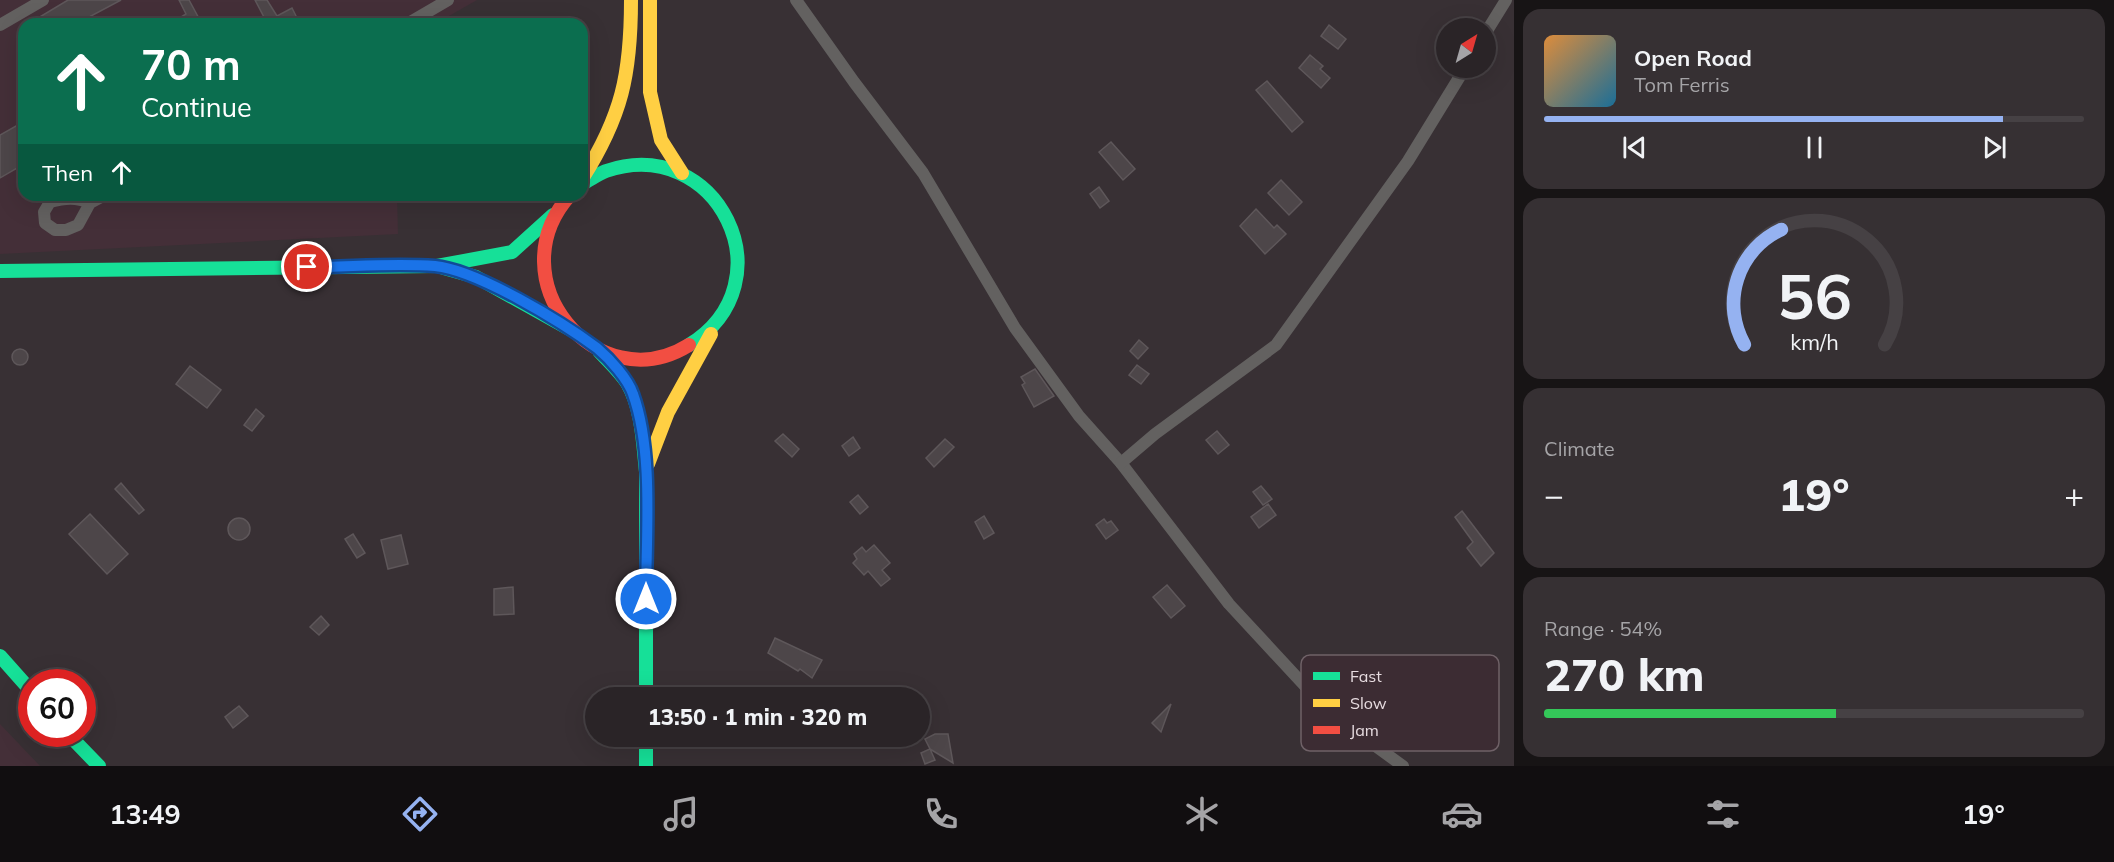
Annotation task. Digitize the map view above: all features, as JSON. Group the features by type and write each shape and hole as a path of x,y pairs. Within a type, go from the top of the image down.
{"main road":[{"path":"588,170 603,146 620,110 628,77 631,0"},
{"path":"650,0 650,92 661,140 682,173"},
{"path":"588,181 607,170 625,165 645,164 682,173 699,183 719,204 733,230 738,249 739,269 728,307 668,412 646,472"},
{"path":"0,271 437,266 512,252 565,201"},
{"path":"556,212 543,253 544,274 549,295 559,314 572,331"},
{"path":"437,266 476,277 572,331 597,349 626,381 633,394 642,435 646,472 646,687"},
{"path":"597,349 618,357 640,360 662,357 683,350 702,339 718,323"},
{"path":"0,656 18,676"},
{"path":"81,747 99,766"},
{"path":"646,747 646,766"}],"street":[{"path":"0,25 43,0"},
{"path":"416,18 448,0"},
{"path":"796,0 923,173 1015,328 1078,416 1121,464 1228,604 1301,682"},
{"path":"1495,18 1506,0"},
{"path":"1121,464 1155,434 1276,345 1408,161 1459,78"},
{"path":"90,203 94,201"},
{"path":"1383,751 1404,766"}],"shaded area":[{"path":"0,0 477,0 446,18 18,18 18,201 397,201 398,234 0,254"},
{"path":"0,724 18,743 18,747 22,747 40,766 0,766"}],"building":[{"path":"68,0 121,0 87,18 38,18"},
{"path":"179,0 189,0 199,18 180,18 186,14"},
{"path":"255,0 267,0 277,16 292,8 297,18 264,18"},
{"path":"1329,25 1346,39 1338,49 1321,36"},
{"path":"1310,55 1323,66 1320,69 1330,78 1321,88 1299,68"},
{"path":"1267,81 1303,122 1292,132 1256,90"},
{"path":"18,126 18,168 0,178 0,135"},
{"path":"1111,142 1135,169 1123,180 1099,152"},
{"path":"1281,180 1302,202 1289,215 1268,193"},
{"path":"1099,187 1109,201 1100,208 1090,194"},
{"path":"1256,209 1274,228 1277,225 1286,234 1265,254 1240,226"},
{"path":"1139,340 1148,348 1138,359 1130,351"},
{"path":"17,349 23,349 28,357 26,363 17,365 12,360 12,354"},
{"path":"1137,365 1149,374 1141,384 1129,375"},
{"path":"190,366 221,390 207,408 176,384"},
{"path":"1035,369 1054,396 1034,407 1022,385 1025,383 1021,377"},
{"path":"256,409 264,416 252,431 244,425"},
{"path":"1217,431 1229,445 1218,454 1206,440"},
{"path":"783,434 799,449 792,457 775,441"},
{"path":"853,437 860,448 849,456 842,446"},
{"path":"945,439 954,447 934,467 926,458"},
{"path":"121,483 144,510 139,514 115,489"},
{"path":"1261,486 1272,499 1263,505 1253,492"},
{"path":"858,495 868,507 860,514 850,502"},
{"path":"1268,504 1276,515 1259,528 1251,517"},
{"path":"1462,511 1494,553 1481,566 1467,548 1473,542 1455,517"},
{"path":"90,514 128,554 107,574 69,534"},
{"path":"984,516 994,533 984,539 975,522"},
{"path":"239,518 247,521 250,529 247,537 239,540 231,537 228,529 231,521"},
{"path":"1104,519 1107,523 1111,521 1118,530 1106,539 1096,525"},
{"path":"353,534 365,553 357,558 345,539"},
{"path":"401,535 408,564 388,569 381,540"},
{"path":"874,545 890,563 882,570 890,579 881,586 868,571 864,575 853,563 857,559 854,554 862,547 866,552"},
{"path":"1167,585 1185,606 1171,618 1153,597"},
{"path":"513,587 514,614 494,615 494,589"},
{"path":"321,616 329,625 319,635 310,627"},
{"path":"775,638 822,660 812,678 800,669 798,671 768,653"},
{"path":"1171,704 1161,732 1152,723"},
{"path":"239,706 248,716 233,728 225,717"},
{"path":"948,734 953,763 930,749 930,736"},
{"path":"930,749 935,760 925,764 921,753"}],"traffic: fast":[{"path":"588,181 606,171 646,165 680,173 708,193 727,220 737,252 735,286 719,318 689,345"},
{"path":"0,271 437,266 512,252 553,215"},
{"path":"444,268 476,277 571,330"},
{"path":"599,351 627,383 636,404 643,438 646,472 646,687"},
{"path":"0,656 18,676"},
{"path":"81,747 99,766"},
{"path":"646,747 646,766"}],"traffic: slow":[{"path":"588,169 607,135 622,94 629,50 631,0"},
{"path":"650,0 650,92 661,140 682,173"},
{"path":"648,464 668,412 711,334"}],"traffic: jam":[{"path":"566,201 550,228 544,262 550,294 567,323 591,345 621,357 654,358 689,345"}],"route":[{"path":"307,267 437,266 476,277 572,331 597,349 626,381 633,394 642,435 646,472 646,599"}]}
